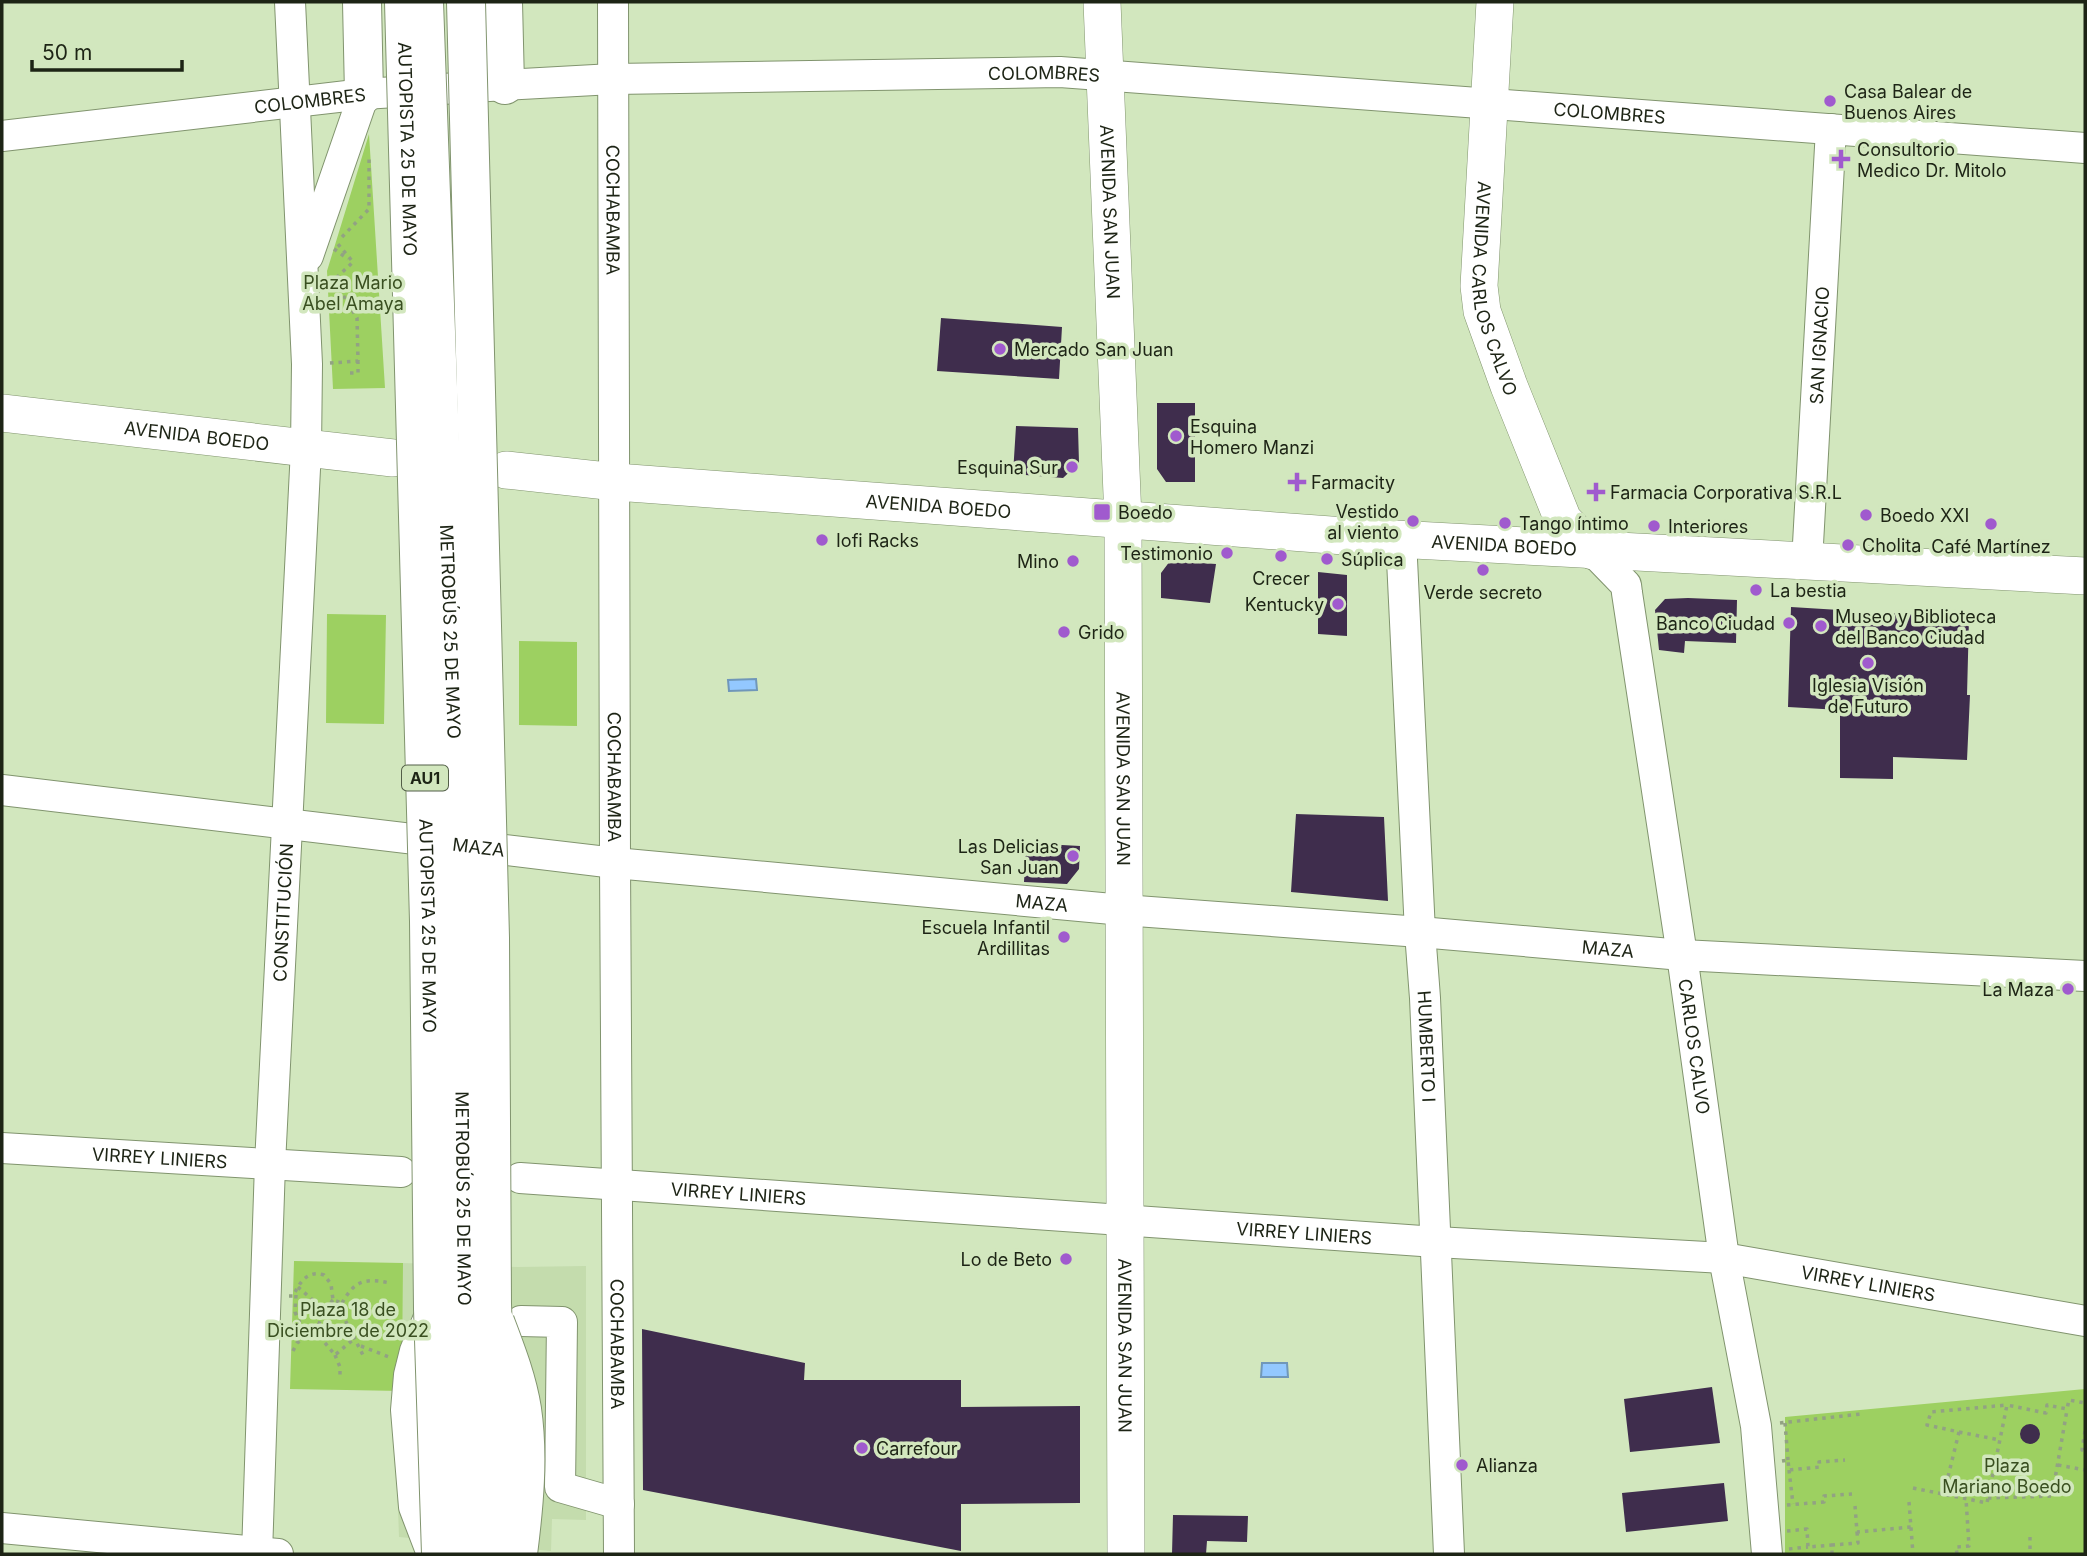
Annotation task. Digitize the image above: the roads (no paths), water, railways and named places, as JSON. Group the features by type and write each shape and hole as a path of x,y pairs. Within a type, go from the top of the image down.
{"highway":[{"path":"362,2 364,94"},
{"name":"AUTOPISTA 25 DE MAYO","path":"404,2 429,921 433,1309 441,1554"},
{"path":"466,2 489,910 507,1312 497,1455 497,1554"},
{"path":"503,2 505,85"}],"main road":[{"name":"AVENIDA SAN JUAN","path":"1102,2 1123,519 1126,1554"},
{"name":"AVENIDA CARLOS CALVO","path":"1494,2 1479,286 1482,311 1563,520 1593,551"},
{"name":"AVENIDA BOEDO","path":"2,412 393,458"},
{"name":"AVENIDA BOEDO","path":"506,470 616,482 1401,539 2085,576"}],"street":[{"name":"CONSTITUCIÓN","path":"290,2 296,101 321,275"},
{"name":"METROBÚS 25 DE MAYO","path":"428,2 459,869 468,1554"},
{"name":"COCHABAMBA","path":"613,2 619,1554"},
{"name":"COLOMBRES","path":"2,136 364,94 505,85 613,79 1006,73 1105,75 2085,148"},
{"name":"CONSTITUCIÓN","path":"264,1554 270,1164 306,449 307,364 321,275 364,94"},
{"name":"SAN IGNACIO","path":"1807,562 1831,129"},
{"name":"HUMBERTO I","path":"1401,539 1426,1012 1449,1554"},
{"name":"CARLOS CALVO","path":"1593,551 1626,586 1682,955 1724,1258 1770,1424 1774,1462 1765,1531"},
{"name":"MAZA","path":"2,790 615,863 1123,910 1682,955 2085,976"},
{"name":"VIRREY LINIERS","path":"2,1148 401,1172"},
{"name":"VIRREY LINIERS","path":"520,1178 1436,1242 1724,1258 2085,1321"},
{"path":"432,1554 414,1507 406,1410 409,1375 415,1351 433,1309"},
{"path":"522,1554 529,1445 526,1409 507,1312 562,1322 560,1487 619,1504"},
{"path":"2,1528 264,1554"}],"water":[{"path":"756,679 757,690 729,691 728,680"},
{"path":"1262,1363 1287,1363 1288,1377 1261,1377"}],"place":[{"name":"Casa Balear de Buenos Aires","path":"1830,101"},
{"name":"Consultorio Medico Dr. Mitolo","path":"1841,159"},
{"name":"Mercado San Juan","path":"1000,349"},
{"name":"Esquina Homero Manzi","path":"1176,436"},
{"name":"Esquina Sur","path":"1072,467"},
{"name":"Farmacity","path":"1297,482"},
{"name":"Farmacia Corporativa S.R.L","path":"1596,492"},
{"name":"Boedo","path":"1102,512"},
{"name":"Boedo XXI","path":"1866,515"},
{"name":"Vestido al viento","path":"1413,521"},
{"name":"Tango íntimo","path":"1505,523"},
{"name":"Café Martínez","path":"1991,524"},
{"name":"Interiores","path":"1654,526"},
{"name":"Iofi Racks","path":"822,540"},
{"name":"Cholita","path":"1848,545"},
{"name":"Testimonio","path":"1227,553"},
{"name":"Crecer","path":"1281,556"},
{"name":"Súplica","path":"1327,559"},
{"name":"Mino","path":"1073,561"},
{"name":"Verde secreto","path":"1483,570"},
{"name":"La bestia","path":"1756,590"},
{"name":"Kentucky","path":"1338,604"},
{"name":"Banco Ciudad","path":"1789,623"},
{"name":"Museo y Biblioteca del Banco Ciudad","path":"1821,626"},
{"name":"Grido","path":"1064,632"},
{"name":"Iglesia Visión de Futuro","path":"1868,663"},
{"name":"Las Delicias San Juan","path":"1073,856"},
{"name":"Escuela Infantil Ardillitas","path":"1064,937"},
{"name":"La Maza","path":"2068,989"},
{"name":"Lo de Beto","path":"1066,1259"},
{"name":"Carrefour","path":"862,1448"},
{"name":"Alianza","path":"1462,1465"}],"park label":[{"name":"Plaza Mario Abel Amaya","path":"353,292"},
{"name":"Plaza 18 de Diciembre de 2022","path":"348,1319"},
{"name":"Plaza Mariano Boedo","path":"2007,1475"}]}
